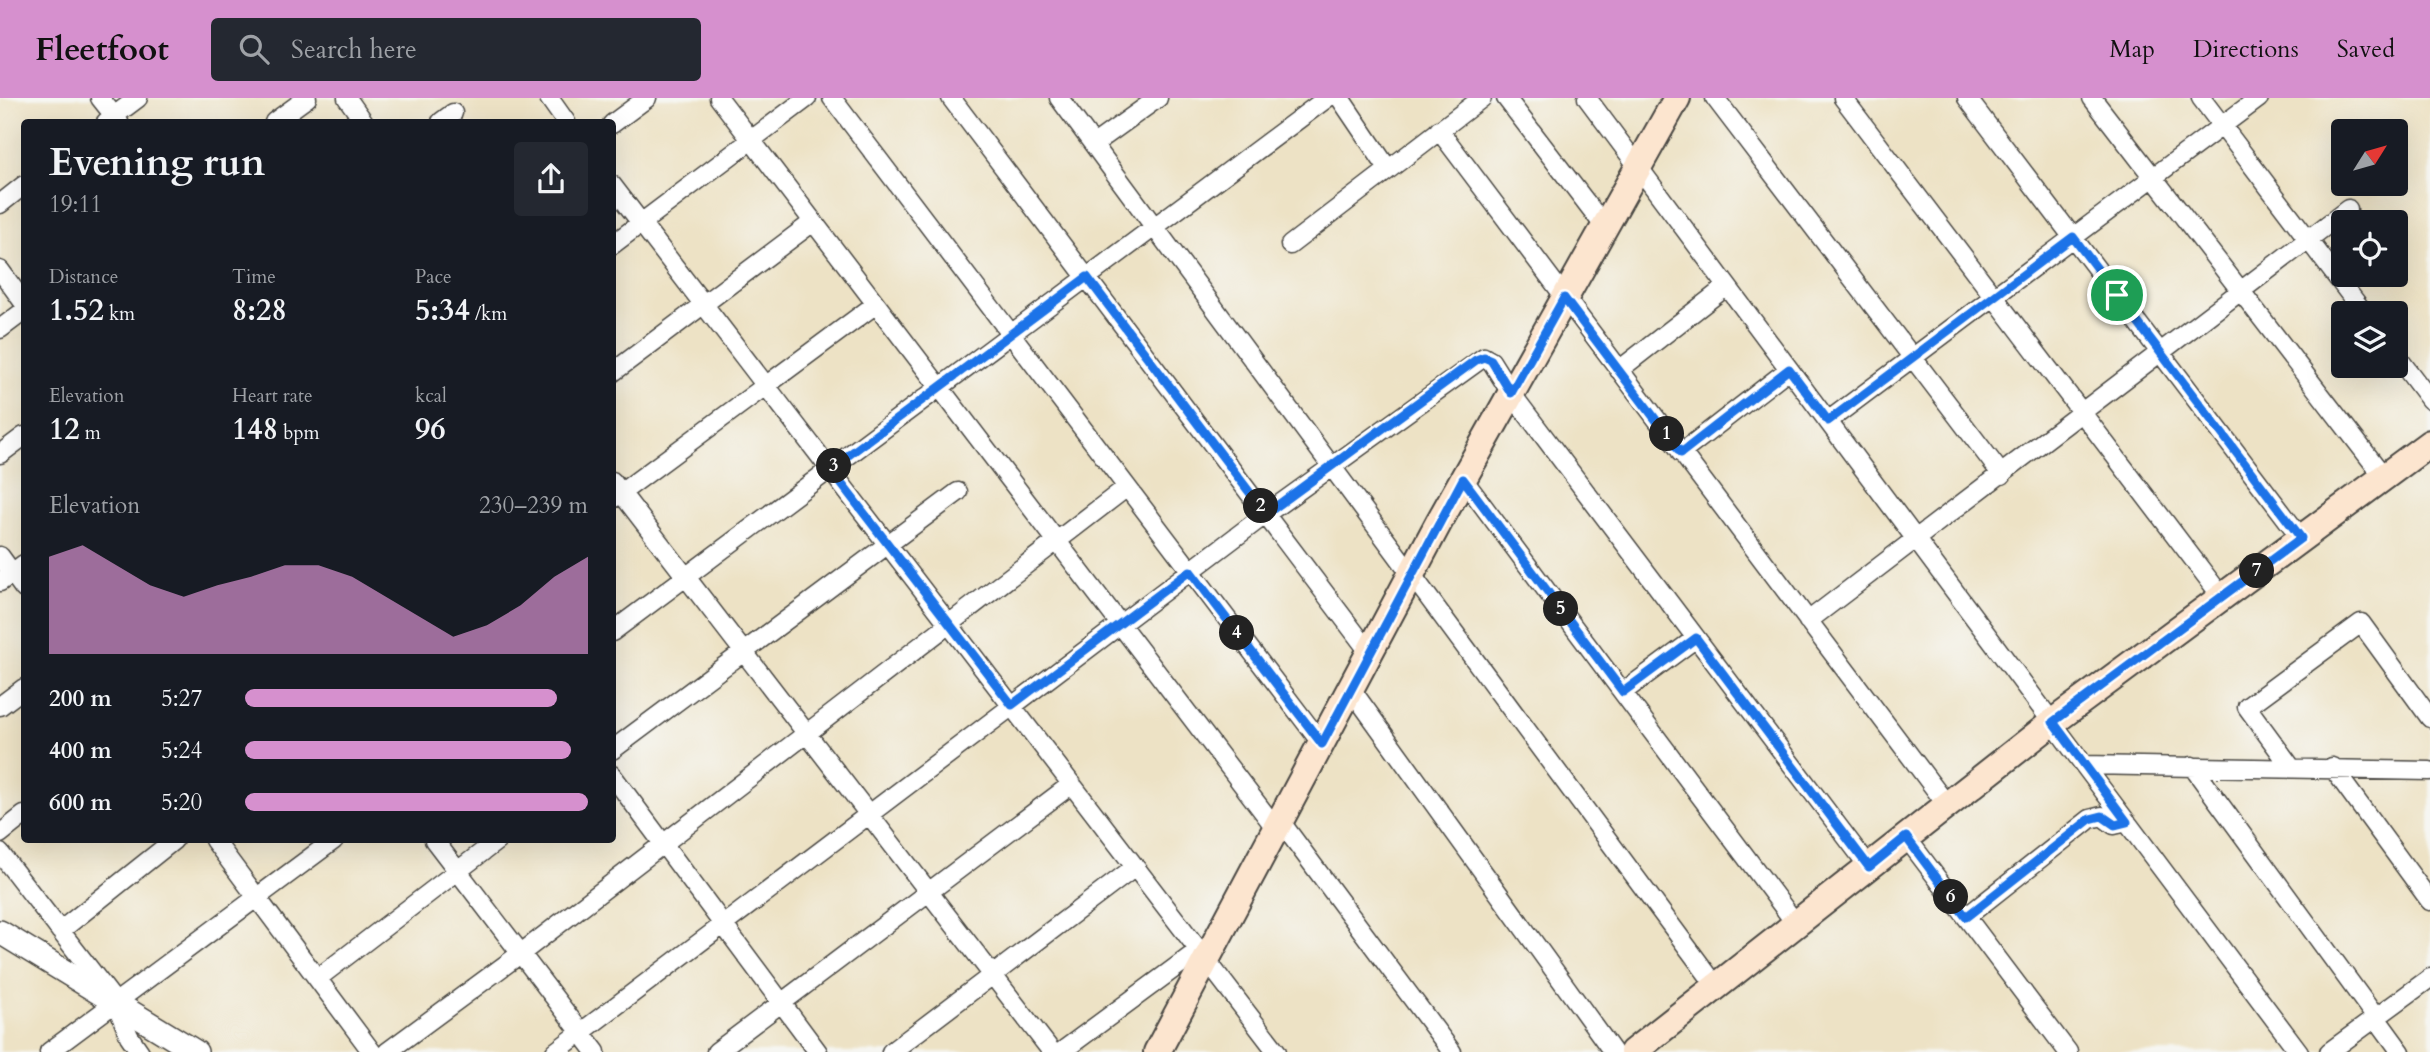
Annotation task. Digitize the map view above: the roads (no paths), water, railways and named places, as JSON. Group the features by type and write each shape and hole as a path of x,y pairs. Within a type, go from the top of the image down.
{"main road":[{"path":"1157,1052 1203,956 1278,826 1463,479 1678,98"},
{"path":"1633,1052 1947,805 2057,727 2222,597 2430,443"}],"street":[{"path":"100,98 112,119"},
{"path":"114,119 138,98"},
{"path":"278,119 307,98"},
{"path":"347,98 362,119"},
{"path":"549,98 564,119"},
{"path":"616,121 647,98"},
{"path":"719,98 1119,624 1452,1052"},
{"path":"616,242 807,98"},
{"path":"832,98 1322,744"},
{"path":"951,98 1370,653"},
{"path":"1059,98 1716,986"},
{"path":"1094,144 1158,98"},
{"path":"616,629 1327,98"},
{"path":"1340,98 1388,169"},
{"path":"1290,245 1482,98"},
{"path":"1506,98 1605,227"},
{"path":"1587,98 2299,1052"},
{"path":"1715,98 2002,475"},
{"path":"1843,98 2222,597"},
{"path":"1967,98 2301,538"},
{"path":"2092,98 2384,477"},
{"path":"2201,98 2355,301"},
{"path":"1828,421 2259,98"},
{"path":"1438,130 1947,805"},
{"path":"0,204 21,187"},
{"path":"616,190 1277,1052"},
{"path":"1808,621 2348,209"},
{"path":"616,370 813,222"},
{"path":"0,271 21,299"},
{"path":"1619,370 1727,286"},
{"path":"616,490 767,386 876,304"},
{"path":"0,329 21,313"},
{"path":"555,1052 1266,514 1484,357 1491,360 1511,393 1869,867"},
{"path":"1681,453 1789,369"},
{"path":"2408,371 2430,400"},
{"path":"0,454 21,438"},
{"path":"1463,479 1796,924"},
{"path":"387,1052 520,954 1127,487"},
{"path":"616,492 686,577 1052,1052"},
{"path":"616,747 745,654 958,492"},
{"path":"0,556 12,573"},
{"path":"2291,767 2247,707 2361,623 2430,718"},
{"path":"1623,692 1696,638"},
{"path":"1351,689 1613,1052"},
{"path":"0,706 21,690"},
{"path":"2081,761 2430,771"},
{"path":"2192,766 2401,1052"},
{"path":"2332,767 2430,901"},
{"path":"616,780 818,1052"},
{"path":"716,1052 1072,784"},
{"path":"1966,917 2090,819 2102,816 2115,825 2127,822"},
{"path":"0,834 21,818"},
{"path":"1906,837 2068,1052"},
{"path":"60,931 169,843"},
{"path":"216,843 372,1052"},
{"path":"49,1052 330,843"},
{"path":"436,843 596,1052"},
{"path":"318,978 494,843"},
{"path":"0,853 116,1003 128,1036 140,1052"},
{"path":"891,1052 1135,867"},
{"path":"0,932 196,1052"},
{"path":"1060,1052 1203,956"},
{"path":"2329,1052 2430,978"}]}
